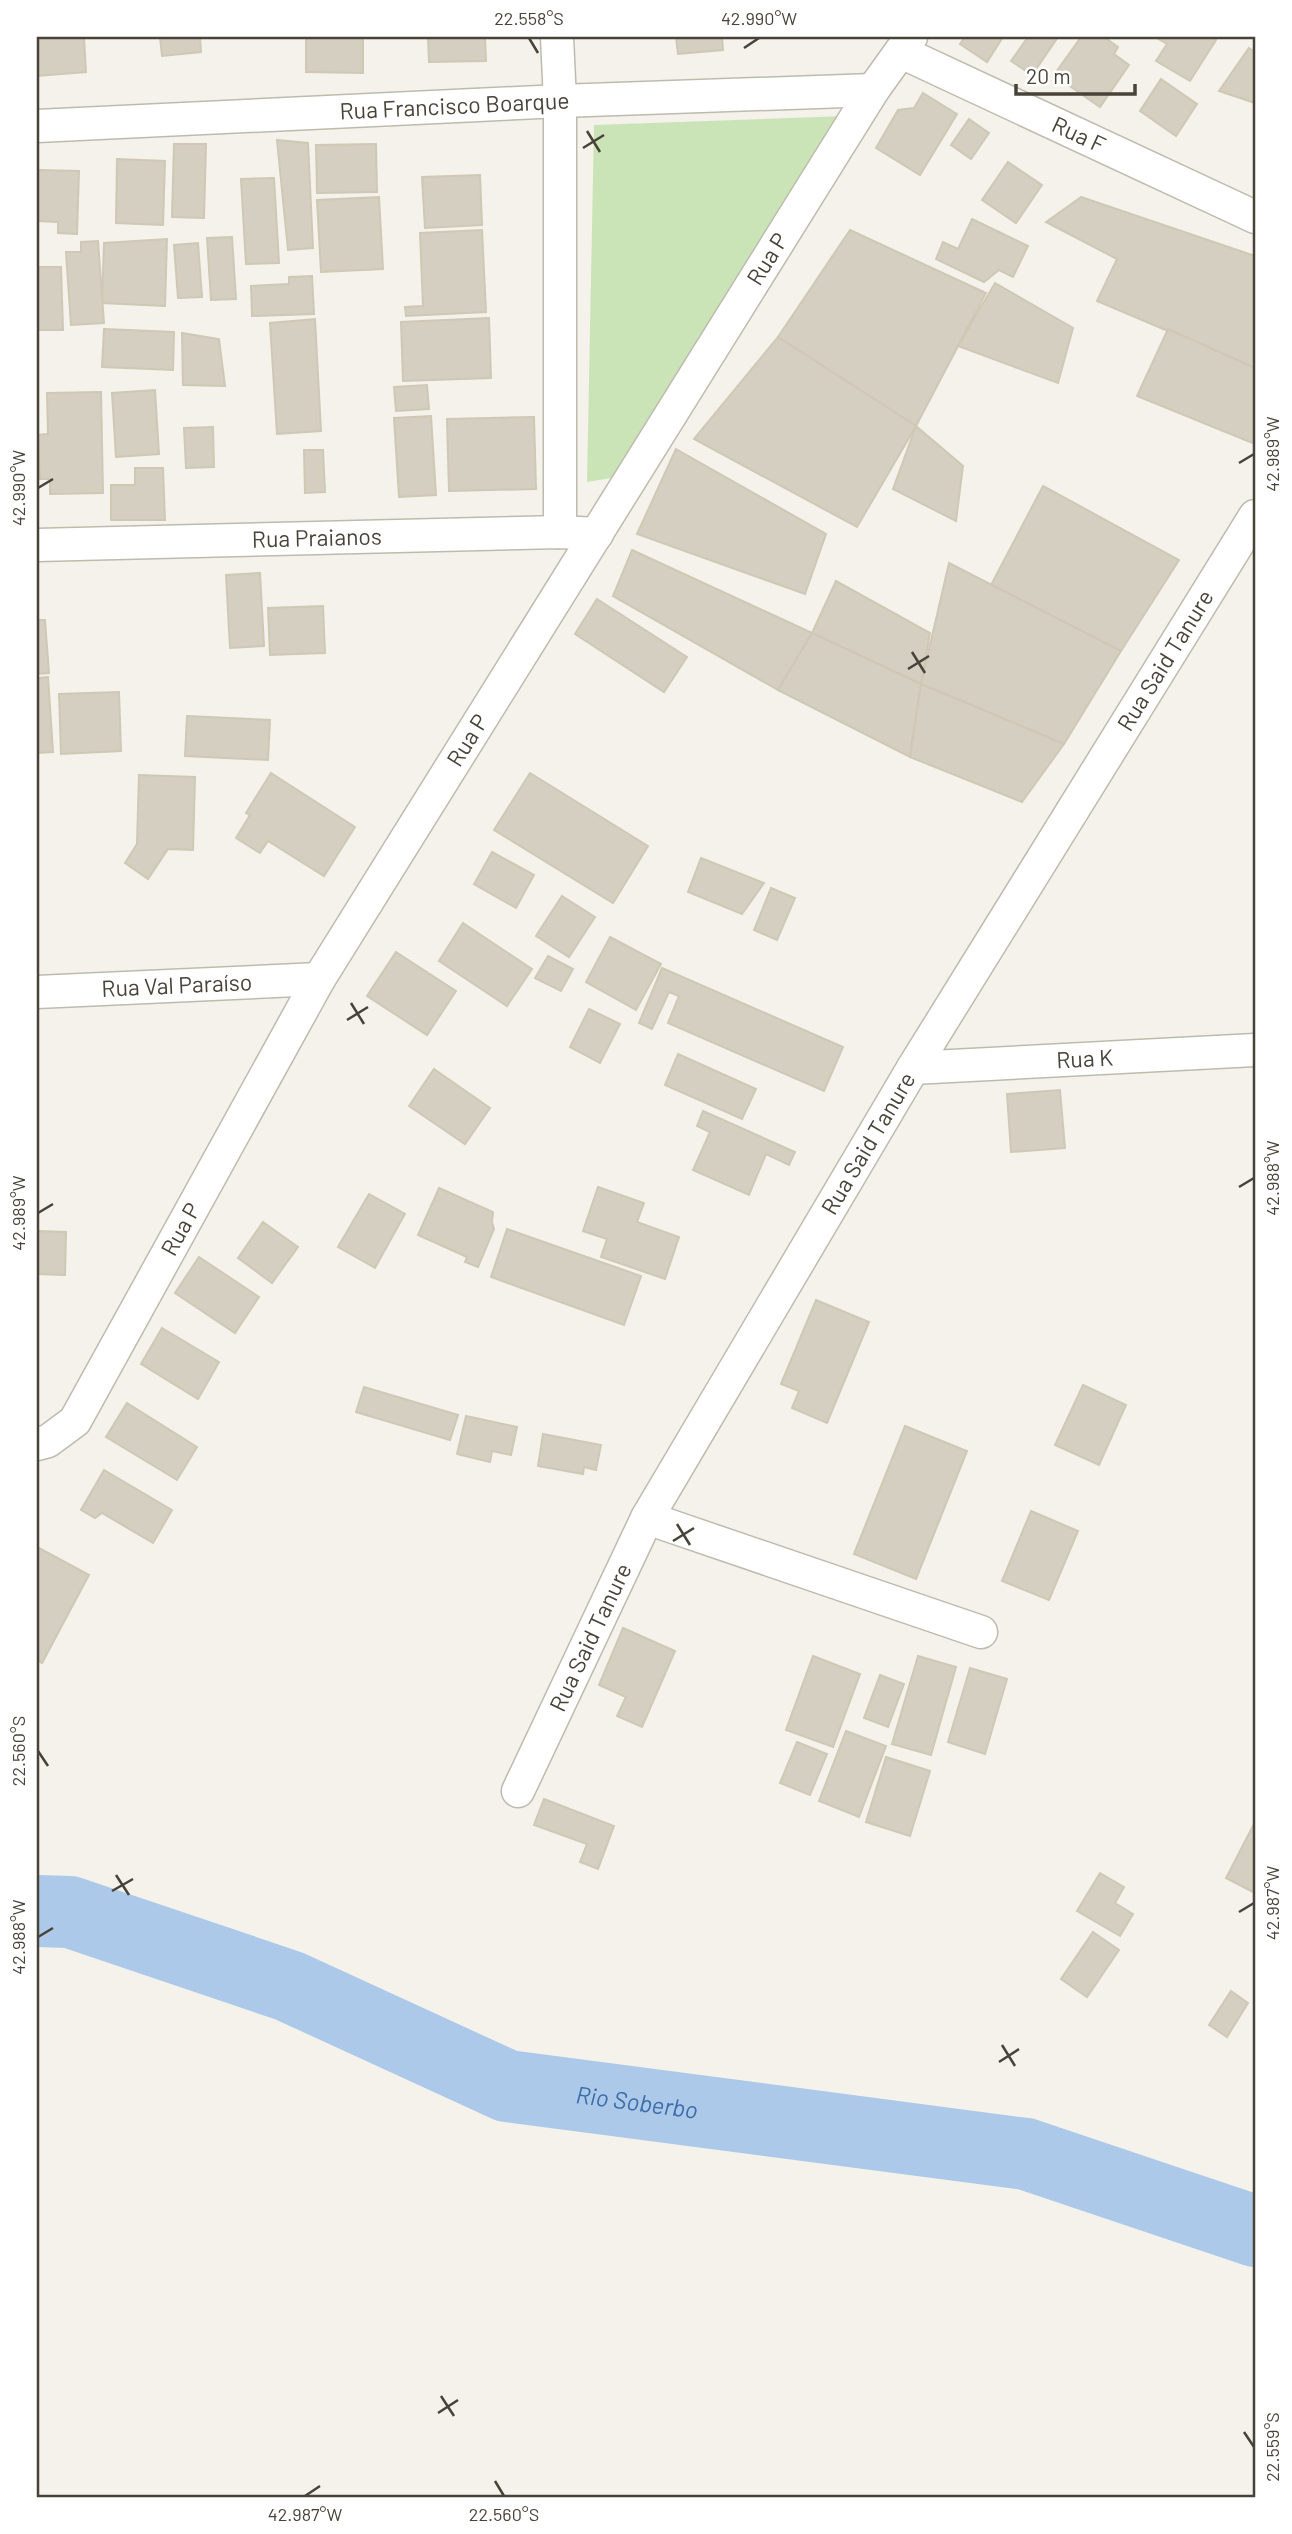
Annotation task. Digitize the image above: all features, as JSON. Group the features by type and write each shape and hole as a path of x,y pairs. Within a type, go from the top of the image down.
{"street":[{"path":"557,37 561,101 560,532"},
{"name":"Rua P","path":"37,1444 48,1441 75,1421 318,979 873,90 906,45"},
{"name":"Rua F","path":"906,45 1255,217"},
{"name":"Rua Francisco Boarque","path":"37,127 561,101 873,90"},
{"name":"Rua Said Tanure","path":"519,1791 647,1518 913,1068 1255,516"},
{"name":"Rua Praianos","path":"37,545 560,532 597,534"},
{"name":"Rua Val Paraíso","path":"37,992 318,979"},
{"name":"Rua K","path":"913,1068 1255,1050"},
{"path":"647,1518 981,1632"}],"green space":[{"path":"845,116 629,475 587,482 594,125"}],"building":[{"path":"37,37 84,37 86,72 37,76"},
{"path":"160,37 200,37 201,52 162,56"},
{"path":"306,37 363,37 363,73 306,72"},
{"path":"428,37 485,37 486,61 429,62"},
{"path":"676,37 722,37 723,50 678,54"},
{"path":"965,37 1003,37 987,62 960,44"},
{"path":"1028,37 1058,37 1032,75 1011,61"},
{"path":"1081,37 1104,37 1118,47 1114,54 1129,65 1100,107 1054,75"},
{"path":"1155,37 1211,37 1216,40 1190,81 1156,61 1167,44"},
{"path":"1249,48 1255,52 1255,103 1219,91"},
{"path":"1161,79 1197,104 1176,136 1140,111"},
{"path":"923,93 957,114 920,175 876,148 898,110 914,108"},
{"path":"969,119 989,133 971,159 951,145"},
{"path":"277,140 308,143 313,248 288,250"},
{"path":"174,144 206,144 204,218 172,217"},
{"path":"376,144 377,192 317,193 316,145"},
{"path":"117,159 165,161 163,225 116,223"},
{"path":"1008,162 1042,185 1016,223 982,200"},
{"path":"38,170 79,171 77,234 58,233 58,222 37,221"},
{"path":"480,175 482,225 425,228 422,177"},
{"path":"274,178 279,263 246,264 241,179"},
{"path":"379,197 383,269 321,272 317,200"},
{"path":"1081,197 1255,256 1255,368 1097,301 1117,259 1046,222"},
{"path":"972,219 1028,246 1013,277 999,270 984,282 936,259 943,242 958,249"},
{"path":"482,230 486,312 406,316 405,307 423,306 420,233"},
{"path":"850,230 986,293 916,426 778,337"},
{"path":"232,237 236,299 211,300 207,238"},
{"path":"167,239 165,306 102,303 104,243"},
{"path":"98,241 104,323 71,325 66,252 81,252 81,242"},
{"path":"198,243 202,297 178,298 174,245"},
{"path":"37,267 61,267 63,330 37,330"},
{"path":"312,276 314,314 252,316 251,286 289,284 289,277"},
{"path":"995,283 1073,328 1058,383 958,346"},
{"path":"489,318 491,378 403,381 401,322"},
{"path":"315,319 321,431 277,434 270,323"},
{"path":"104,329 174,332 173,370 102,367"},
{"path":"1168,329 1255,368 1255,444 1137,396"},
{"path":"182,333 219,339 225,386 183,385"},
{"path":"778,337 916,426 857,527 694,439"},
{"path":"427,385 429,409 396,411 394,387"},
{"path":"155,390 159,454 116,457 112,393"},
{"path":"101,392 103,493 50,494 50,479 40,479 38,435 48,434 47,393"},
{"path":"431,416 436,495 399,497 394,418"},
{"path":"534,417 536,489 449,491 447,419"},
{"path":"916,426 963,466 956,521 893,489"},
{"path":"213,427 214,467 186,468 184,428"},
{"path":"676,449 826,534 805,594 637,534"},
{"path":"304,450 323,450 325,492 305,493"},
{"path":"135,468 163,468 165,520 111,520 111,485 135,485"},
{"path":"1043,486 1179,560 1121,651 991,585"},
{"path":"632,550 812,633 778,690 613,596"},
{"path":"949,563 1121,651 1064,744 921,684"},
{"path":"260,573 264,646 230,648 226,575"},
{"path":"836,581 930,633 921,684 812,633"},
{"path":"597,599 687,657 664,692 575,634"},
{"path":"323,606 325,653 270,655 268,608"},
{"path":"37,620 45,620 49,673 37,674"},
{"path":"812,633 921,684 910,757 778,690"},
{"path":"48,677 53,752 37,753 37,678"},
{"path":"921,684 1064,744 1022,802 910,757"},
{"path":"119,692 121,751 61,754 59,694"},
{"path":"187,716 270,720 268,760 185,756"},
{"path":"271,773 355,827 324,876 268,841 260,853 236,838 250,815 246,813"},
{"path":"530,773 648,846 613,903 494,830"},
{"path":"139,775 195,777 193,850 168,849 148,879 125,863 137,844"},
{"path":"492,852 534,875 516,908 474,884"},
{"path":"701,858 764,883 742,914 688,892"},
{"path":"771,888 795,898 777,940 754,930"},
{"path":"562,896 595,917 569,957 536,936"},
{"path":"463,923 532,969 507,1006 439,961"},
{"path":"610,937 661,964 636,1010 586,982"},
{"path":"396,952 456,991 427,1035 367,996"},
{"path":"548,956 573,969 561,991 535,978"},
{"path":"662,968 843,1047 824,1091 668,1023 679,996 669,992 652,1029 639,1023"},
{"path":"589,1009 620,1024 600,1063 570,1047"},
{"path":"678,1054 756,1089 742,1119 665,1085"},
{"path":"434,1069 490,1108 465,1144 409,1106"},
{"path":"1060,1090 1065,1148 1011,1152 1007,1094"},
{"path":"703,1111 795,1152 789,1165 766,1154 749,1195 693,1170 710,1132 697,1126"},
{"path":"598,1187 644,1203 637,1222 679,1237 665,1279 601,1257 607,1239 583,1231"},
{"path":"439,1188 493,1212 494,1229 478,1267 465,1262 467,1257 418,1235"},
{"path":"369,1194 405,1214 375,1268 338,1247"},
{"path":"263,1222 298,1247 272,1283 238,1258"},
{"path":"507,1229 641,1276 624,1325 491,1277"},
{"path":"37,1231 66,1232 65,1275 37,1274"},
{"path":"199,1257 259,1297 235,1333 175,1293"},
{"path":"816,1300 869,1322 827,1423 792,1408 799,1391 781,1384"},
{"path":"162,1328 219,1362 198,1399 141,1364"},
{"path":"1083,1385 1126,1405 1099,1465 1055,1445"},
{"path":"364,1387 458,1415 450,1440 356,1412"},
{"path":"127,1403 197,1447 177,1480 106,1437"},
{"path":"466,1416 517,1427 511,1455 492,1451 490,1462 457,1454"},
{"path":"905,1426 967,1451 916,1579 854,1554"},
{"path":"543,1434 601,1445 596,1470 584,1467 583,1474 538,1466"},
{"path":"104,1470 172,1510 153,1543 102,1513 95,1518 81,1510"},
{"path":"1031,1511 1078,1531 1049,1600 1002,1581"},
{"path":"37,1547 89,1575 42,1663 37,1660"},
{"path":"623,1628 675,1651 642,1727 617,1716 626,1697 599,1685"},
{"path":"813,1656 860,1674 833,1747 786,1730"},
{"path":"918,1656 956,1667 931,1755 892,1744"},
{"path":"970,1668 1007,1679 985,1754 948,1742"},
{"path":"880,1675 904,1684 888,1727 864,1718"},
{"path":"846,1731 886,1746 859,1817 819,1801"},
{"path":"797,1742 827,1754 810,1795 780,1783"},
{"path":"886,1757 930,1771 910,1836 866,1822"},
{"path":"544,1799 614,1826 598,1869 580,1862 587,1844 534,1825"},
{"path":"1255,1822 1255,1893 1226,1878"},
{"path":"1100,1873 1124,1887 1115,1903 1133,1914 1120,1936 1077,1911"},
{"path":"1093,1932 1119,1950 1087,1997 1061,1979"},
{"path":"1231,1991 1248,2003 1227,2037 1209,2025"}],"waterway":[{"name":"Rio Soberbo","path":"37,1911 70,1912 289,1986 507,2086 1026,2154 1255,2231"}]}
